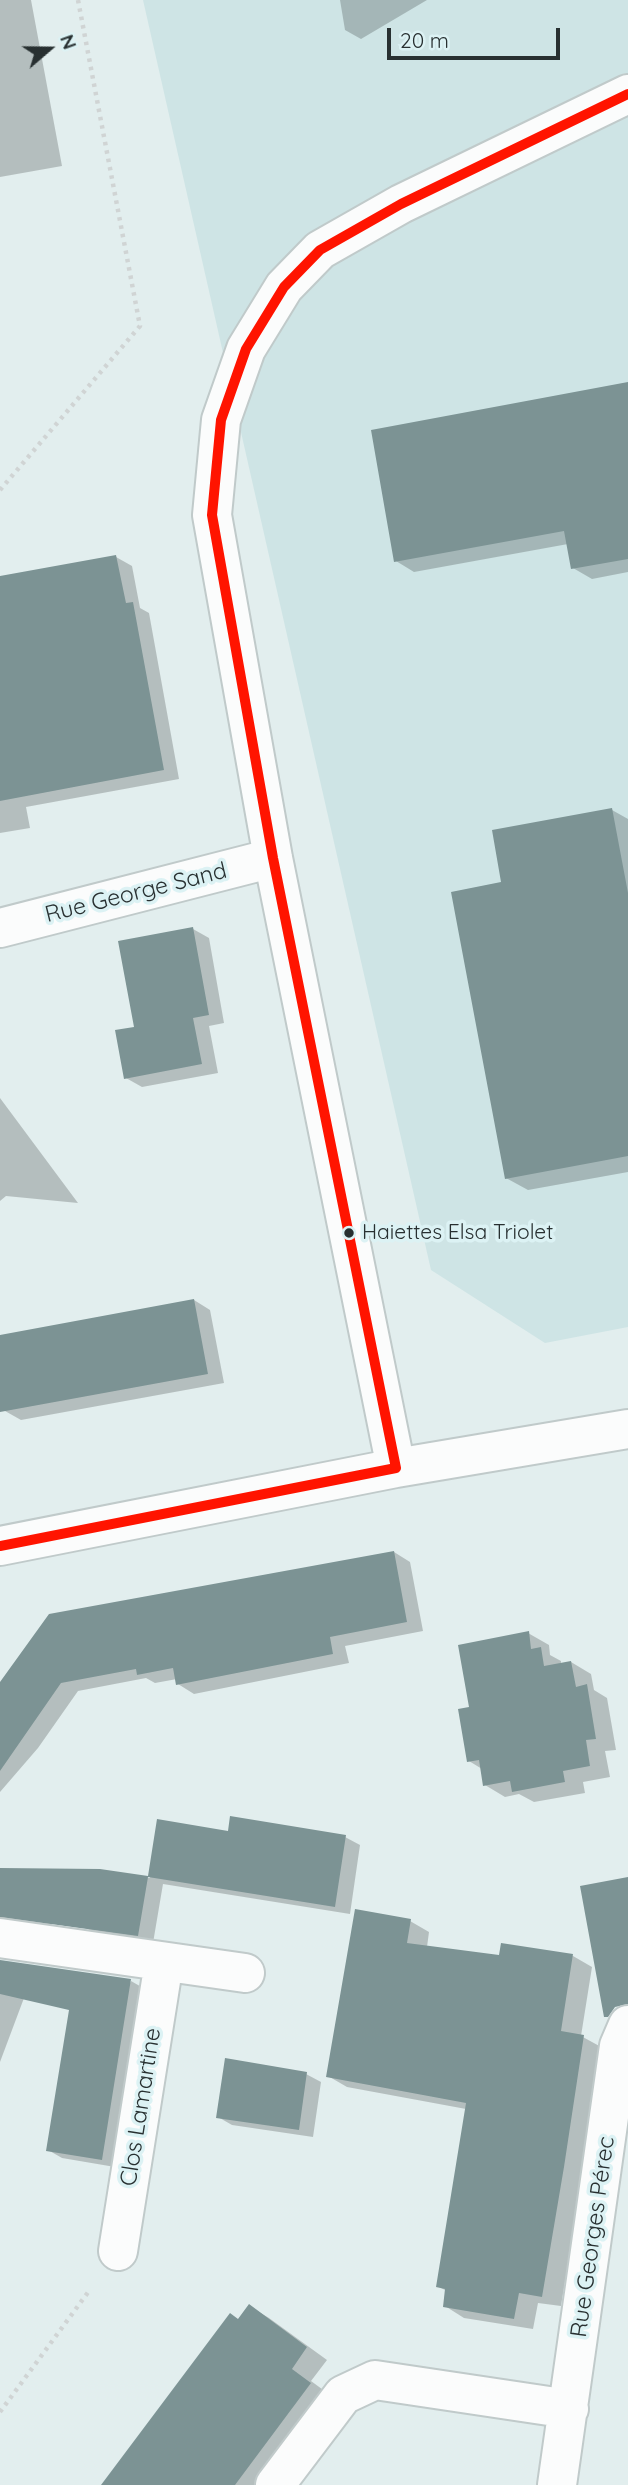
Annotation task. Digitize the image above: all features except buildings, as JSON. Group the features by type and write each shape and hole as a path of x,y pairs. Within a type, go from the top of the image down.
{"street":[{"path":"396,1468 273,858 212,515 221,420 246,349 284,287 320,250 401,204 628,94"},
{"name":"Rue George Sand","path":"0,928 273,858"},
{"path":"0,1546 396,1468 628,1429"},
{"path":"0,1938 245,1973"},
{"name":"Clos Lamartine","path":"118,2251 164,1962"},
{"name":"Rue Georges Pérec","path":"556,2485 619,2046 628,2025"},
{"path":"275,2485 344,2395 375,2380 569,2409"}],"path":[{"path":"0,490 140,326 78,0"},
{"path":"0,2412 118,2251"}],"shaded area":[{"path":"143,0 628,0 628,1327 545,1343 431,1270"}],"transit line":[{"path":"0,1546 396,1468 273,858 212,515 221,420 246,349 284,287 320,250 401,204 628,94"}],"place":[{"name":"Haiettes Elsa Triolet","path":"349,1233"}]}
